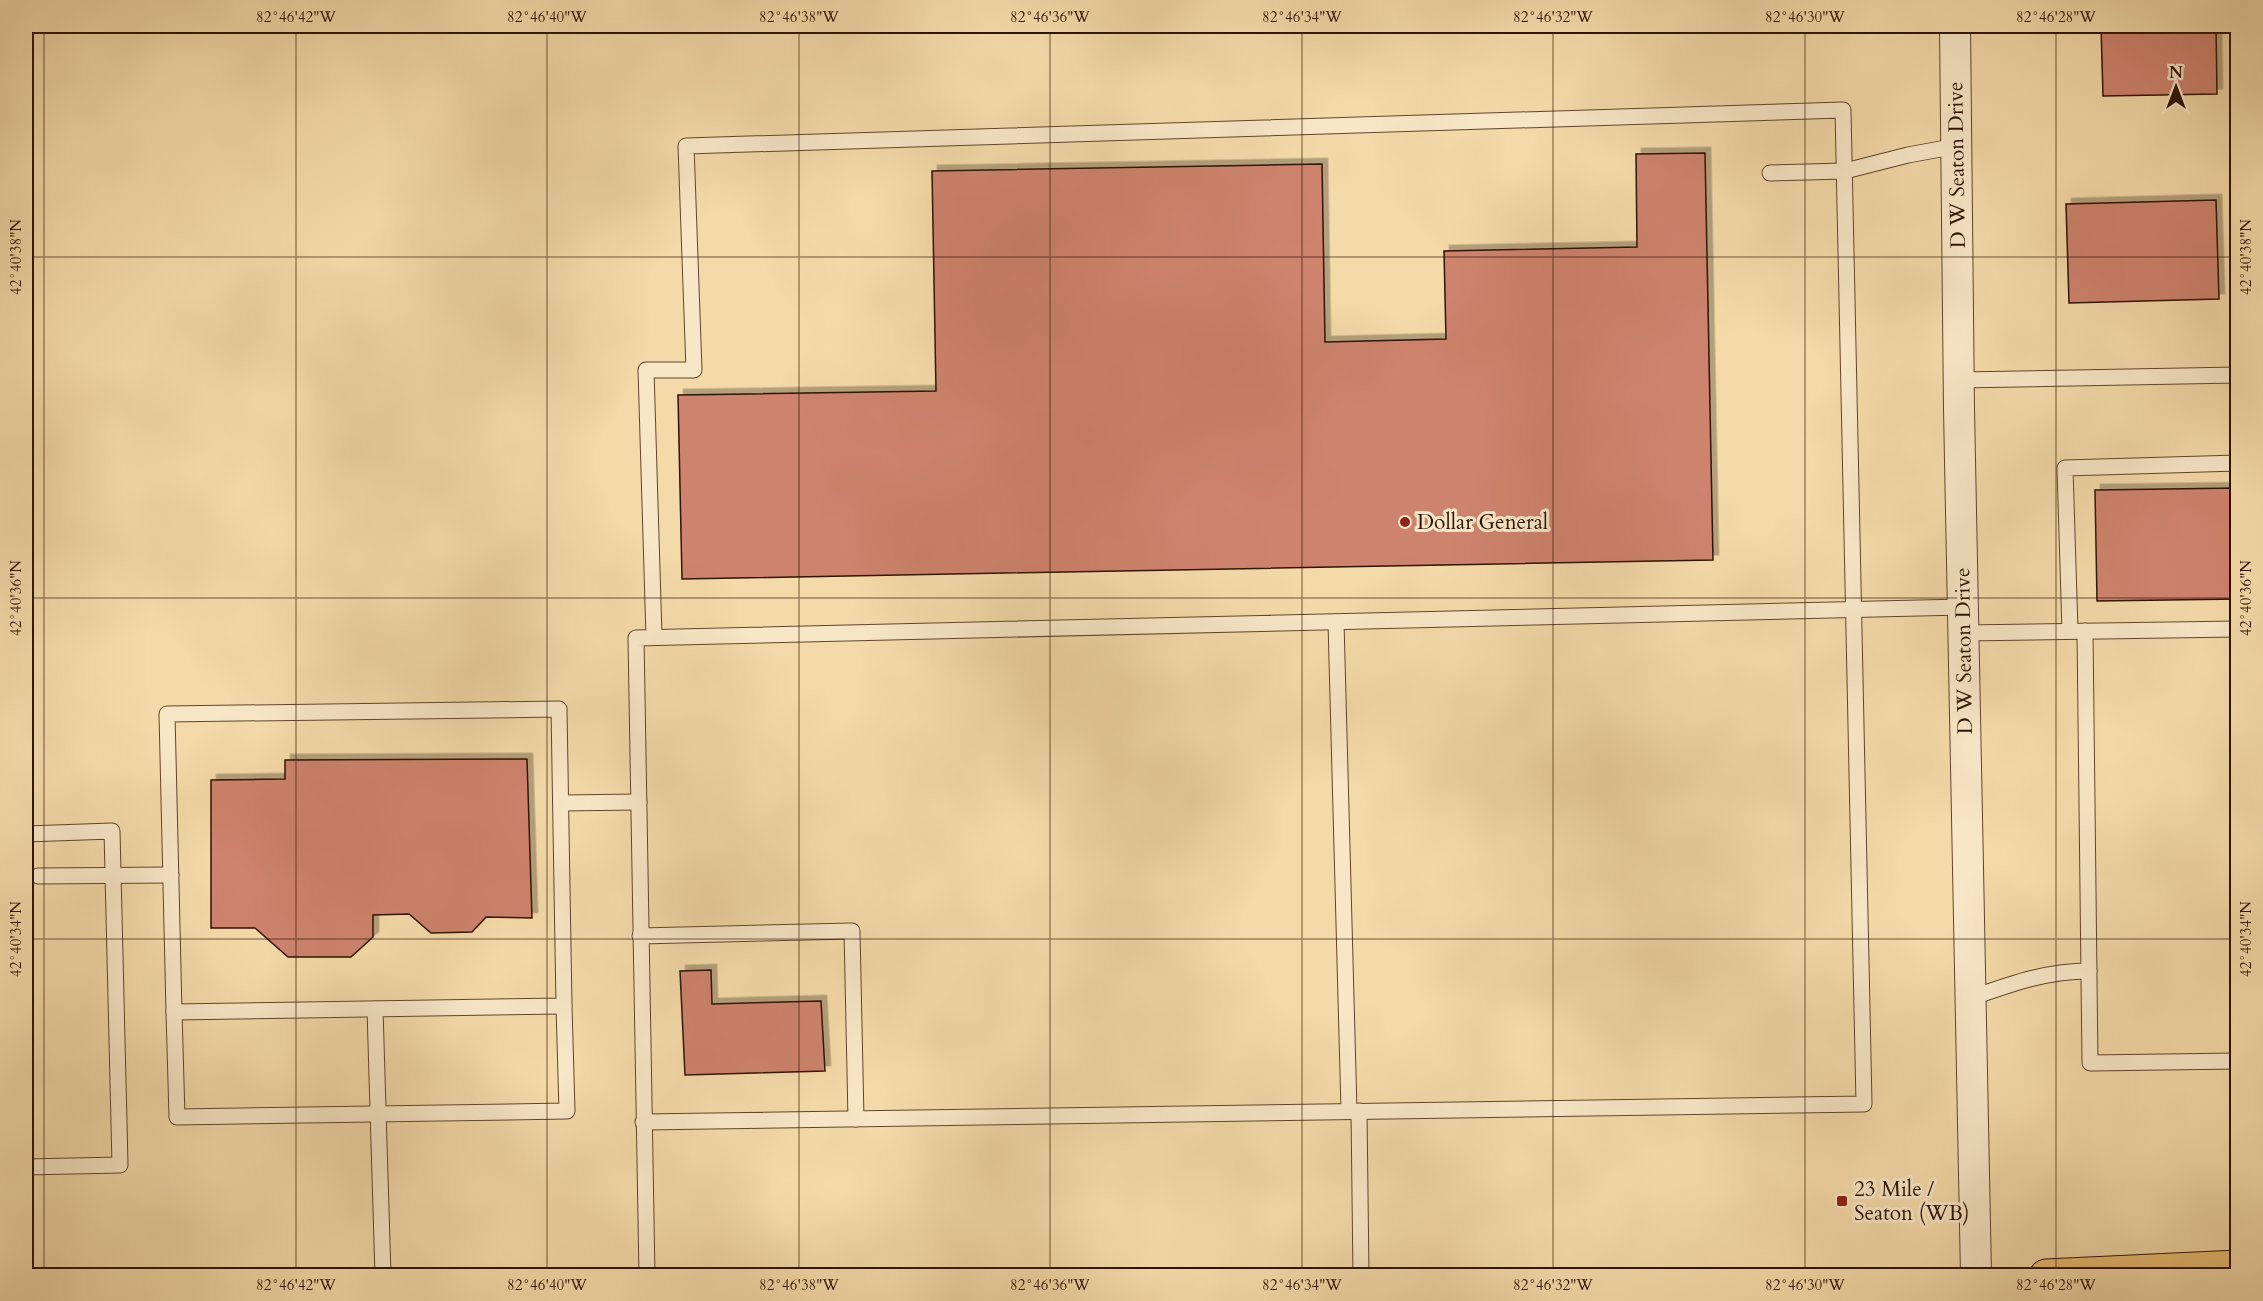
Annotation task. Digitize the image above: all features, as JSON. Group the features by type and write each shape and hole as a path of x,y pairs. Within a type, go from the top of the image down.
{"main road":[{"path":"2046,1275 2238,1267"}],"street":[{"name":"D W Seaton Drive","path":"1955,26 1963,620 1976,1275"}],"lane":[{"path":"643,1122 1864,1104 1843,110 686,146 694,370 646,370 654,638"},
{"path":"1770,173 1845,171 1908,155 1957,146"},
{"path":"1959,380 2238,375"},
{"path":"2238,464 2065,468 2078,631 2090,1063 2238,1061"},
{"path":"647,1275 636,638 1854,609 2078,631 2238,628"},
{"path":"1336,621 1361,1275"},
{"path":"559,709 567,1111 177,1117 171,875 167,714 559,709"},
{"path":"561,803 639,802"},
{"path":"26,834 112,831 120,1165 26,1167"},
{"path":"38,876 171,875"},
{"path":"640,936 852,931 856,1119"},
{"path":"1971,998 2042,974 2089,971"},
{"path":"174,1012 564,1006"},
{"path":"375,1009 383,1275"}],"building":[{"path":"2101,26 2216,26 2217,94 2103,96"},
{"path":"1705,153 1713,560 682,579 678,395 936,391 932,171 1322,164 1325,342 1446,339 1444,251 1637,247 1636,154"},
{"path":"2216,200 2219,299 2069,303 2066,204"},
{"path":"2238,488 2238,599 2097,601 2095,490"},
{"path":"527,759 532,918 486,917 472,932 431,933 409,914 373,915 373,937 351,957 288,957 255,928 211,928 211,780 285,779 285,760"},
{"path":"711,970 712,1004 821,1001 825,1071 685,1075 680,971"}],"place":[{"name":"Dollar General","path":"1405,522"},
{"name":"23 Mile / Seaton (WB)","path":"1842,1201"}]}
